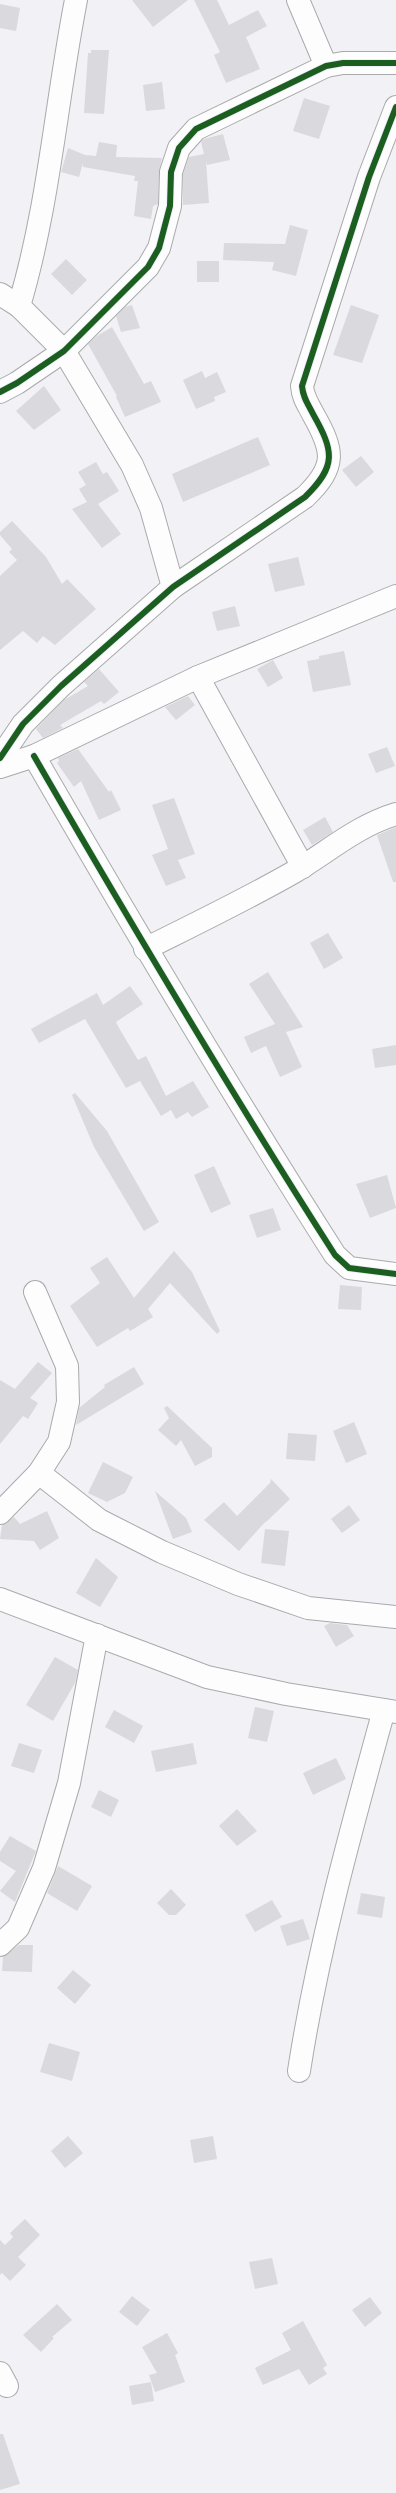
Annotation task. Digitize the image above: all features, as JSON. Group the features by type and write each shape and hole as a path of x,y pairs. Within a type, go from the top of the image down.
{"street":[{"path":"19,306 39,231 62,72 76,0"},
{"path":"298,0 326,66"},
{"path":"0,392 17,383 64,351 148,267 160,248 170,206 171,172 179,148 196,129 326,66 343,63 396,64"},
{"path":"0,758 23,724 61,686 173,587 304,497 319,483 329,464 330,452 327,439 304,399 302,386 369,177 396,107"},
{"path":"0,294 19,306 64,351 132,465 151,508 173,587"},
{"path":"0,766 34,756 198,677 396,596"},
{"path":"198,677 303,867"},
{"path":"34,756 145,949 242,1110 335,1255 350,1268 396,1274"},
{"path":"145,949 250,897 303,867 372,822 396,814"},
{"path":"0,1512 39,1473 59,1442 68,1402 67,1366 35,1292"},
{"path":"39,1473 99,1520 162,1552 238,1584 308,1608 396,1617"},
{"path":"0,1599 206,1677 392,1708 337,1881 324,1947 310,2002 299,2070"},
{"path":"0,1944 18,1928 44,1868 69,1783 97,1635"}],"building":[{"path":"132,0 188,0 153,27"},
{"path":"194,0 217,0 229,25 258,10 267,26 246,37 260,69 226,83 214,55 220,52"},
{"path":"0,4 20,8 16,31 0,28"},
{"path":"91,50 109,50 104,114 84,113 88,53 91,53"},
{"path":"162,82 165,109 146,111 143,85"},
{"path":"304,98 330,106 319,139 293,131"},
{"path":"223,134 230,160 207,165 206,161 209,203 183,205 183,174 189,157 204,154 201,142 204,139"},
{"path":"99,142 117,145 116,157 162,158 159,171 158,204 153,206 151,219 134,216 138,181 134,181 135,176 83,167 83,163 79,177 61,172 68,148 85,155 96,156"},
{"path":"290,225 308,230 296,276 272,270 274,262 223,260 224,243 285,244"},
{"path":"66,259 87,280 72,295 51,274"},
{"path":"197,261 219,261 219,282 197,282"},
{"path":"132,305 140,328 121,332 116,316 125,307"},
{"path":"351,305 379,315 362,363 333,355"},
{"path":"112,327 144,384 151,381 161,402 125,417 116,397 117,396 88,344 97,336"},
{"path":"202,371 205,378 217,372 226,392 214,397 215,401 196,409 183,380"},
{"path":"44,386 61,410 34,430 16,411"},
{"path":"258,437 270,465 183,502 172,474"},
{"path":"361,456 374,472 356,487 342,470"},
{"path":"96,462 103,474 107,472 119,491 98,504 121,534 102,548 72,509 87,502 79,489 86,485 78,472"},
{"path":"12,521 46,557 62,584 67,579 96,609 55,645 43,636 37,643 23,631 0,650 0,576 17,560 9,552 12,549 0,535 0,532"},
{"path":"298,557 305,585 275,592 268,564"},
{"path":"235,606 240,626 217,631 212,612"},
{"path":"344,651 351,685 313,692 307,661 319,659 319,656"},
{"path":"273,660 283,678 268,687 257,669"},
{"path":"99,669 119,692 104,704 101,701 60,725 63,728 43,738 36,729 64,700 88,686 84,682"},
{"path":"188,696 195,705 176,720 165,707"},
{"path":"387,747 395,766 376,773 368,754"},
{"path":"78,749 109,792 111,790 121,810 99,820 81,781 74,787 57,763 59,761 58,758"},
{"path":"174,798 195,854 178,860 186,878 166,886 152,855 168,849 152,805"},
{"path":"325,817 333,832 312,845 303,830"},
{"path":"396,827 396,882 393,882 377,835"},
{"path":"328,933 343,958 324,969 310,943"},
{"path":"268,972 303,1027 286,1032 302,1067 280,1077 266,1046 251,1053 244,1037 275,1024 249,984"},
{"path":"130,986 143,1004 116,1022 138,1060 146,1056 166,1096 193,1081 209,1107 192,1117 188,1112 176,1119 171,1110 161,1116 140,1081 126,1088 85,1019 39,1043 31,1029 97,993 103,1005"},
{"path":"396,1045 396,1065 375,1068 372,1049"},
{"path":"75,1093 107,1131 159,1222 144,1231 94,1147 72,1095"},
{"path":"214,1166 231,1204 211,1213 194,1175"},
{"path":"387,1175 396,1208 370,1218 356,1184"},
{"path":"273,1208 281,1230 257,1238 249,1215"},
{"path":"174,1251 192,1272 220,1331 217,1334 170,1283 148,1309 153,1317 130,1331 128,1328 97,1347 70,1306 100,1283 90,1268 107,1257 134,1298"},
{"path":"340,1285 362,1287 361,1310 338,1309"},
{"path":"38,1362 52,1373 30,1398 38,1403 28,1419 23,1416 0,1444 0,1380 15,1389"},
{"path":"134,1367 144,1384 76,1425 79,1408 105,1387 104,1385"},
{"path":"167,1406 212,1448 212,1457 195,1466 181,1440 176,1446 158,1430 169,1418 164,1408"},
{"path":"354,1422 367,1454 346,1463 333,1431"},
{"path":"288,1433 317,1435 315,1461 286,1459"},
{"path":"103,1462 133,1477 125,1493 107,1502 88,1493"},
{"path":"271,1479 290,1499 265,1523 266,1521 239,1551 204,1520 224,1502 237,1516 270,1483"},
{"path":"155,1491 186,1518 192,1532 173,1539"},
{"path":"349,1505 360,1520 342,1533 331,1519"},
{"path":"47,1511 59,1538 40,1550 34,1541 0,1539 2,1525 14,1517 20,1524"},
{"path":"265,1529 289,1531 285,1566 261,1563"},
{"path":"96,1558 118,1577 100,1607 76,1593"},
{"path":"330,1623 347,1625 354,1636 336,1647 324,1626"},
{"path":"55,1657 78,1670 75,1683 53,1721 26,1705"},
{"path":"255,1707 274,1711 267,1742 248,1738"},
{"path":"114,1710 143,1726 134,1743 105,1727"},
{"path":"19,1743 42,1750 34,1773 11,1766"},
{"path":"193,1743 197,1764 156,1772 151,1751"},
{"path":"336,1758 346,1779 313,1795 303,1773"},
{"path":"99,1790 119,1800 111,1817 91,1807"},
{"path":"237,1809 257,1831 237,1846 219,1826"},
{"path":"10,1836 36,1851 15,1902 0,1891 16,1871 0,1861 0,1852"},
{"path":"58,1866 92,1886 77,1911 47,1893"},
{"path":"171,1889 186,1905 176,1915 169,1915 157,1903"},
{"path":"361,1893 385,1897 382,1918 357,1914"},
{"path":"272,1900 282,1917 255,1932 245,1915"},
{"path":"303,1919 310,1939 287,1946 280,1926"},
{"path":"19,1945 33,1945 32,1972 2,1971 3,1957"},
{"path":"73,1970 91,1985 75,2004 57,1988"},
{"path":"49,2043 80,2052 72,2081 40,2072"},
{"path":"68,2136 83,2153 65,2168 51,2151"},
{"path":"213,2136 217,2159 194,2163 190,2140"},
{"path":"25,2219 40,2235 18,2257 26,2265 10,2281 2,2273 0,2275 0,2240 5,2245 13,2237 10,2233"},
{"path":"272,2258 278,2284 255,2289 249,2262"},
{"path":"132,2296 150,2310 137,2326 119,2312"},
{"path":"370,2297 382,2313 365,2327 352,2310"},
{"path":"57,2304 72,2320 52,2337 54,2338 41,2352 23,2335"},
{"path":"303,2321 327,2365 323,2368 327,2374 309,2385 299,2369 263,2385 255,2368 291,2350 282,2333"},
{"path":"167,2333 178,2353 175,2355 185,2382 155,2392 149,2375 157,2373 142,2347"},
{"path":"151,2382 154,2401 132,2405 129,2386"},
{"path":"0,2434 3,2434 20,2484 0,2490"}],"cycle path":[{"path":"0,392 17,383 64,351 148,267 159,248 170,206 171,172 179,148 196,129 326,66 343,63 396,63"},
{"path":"0,758 23,724 61,686 173,587 305,497 323,476 329,458 328,448 325,438 305,397 302,386 369,177 396,107"},
{"path":"34,756 182,1007 257,1131 335,1255 349,1268 396,1274"}]}
